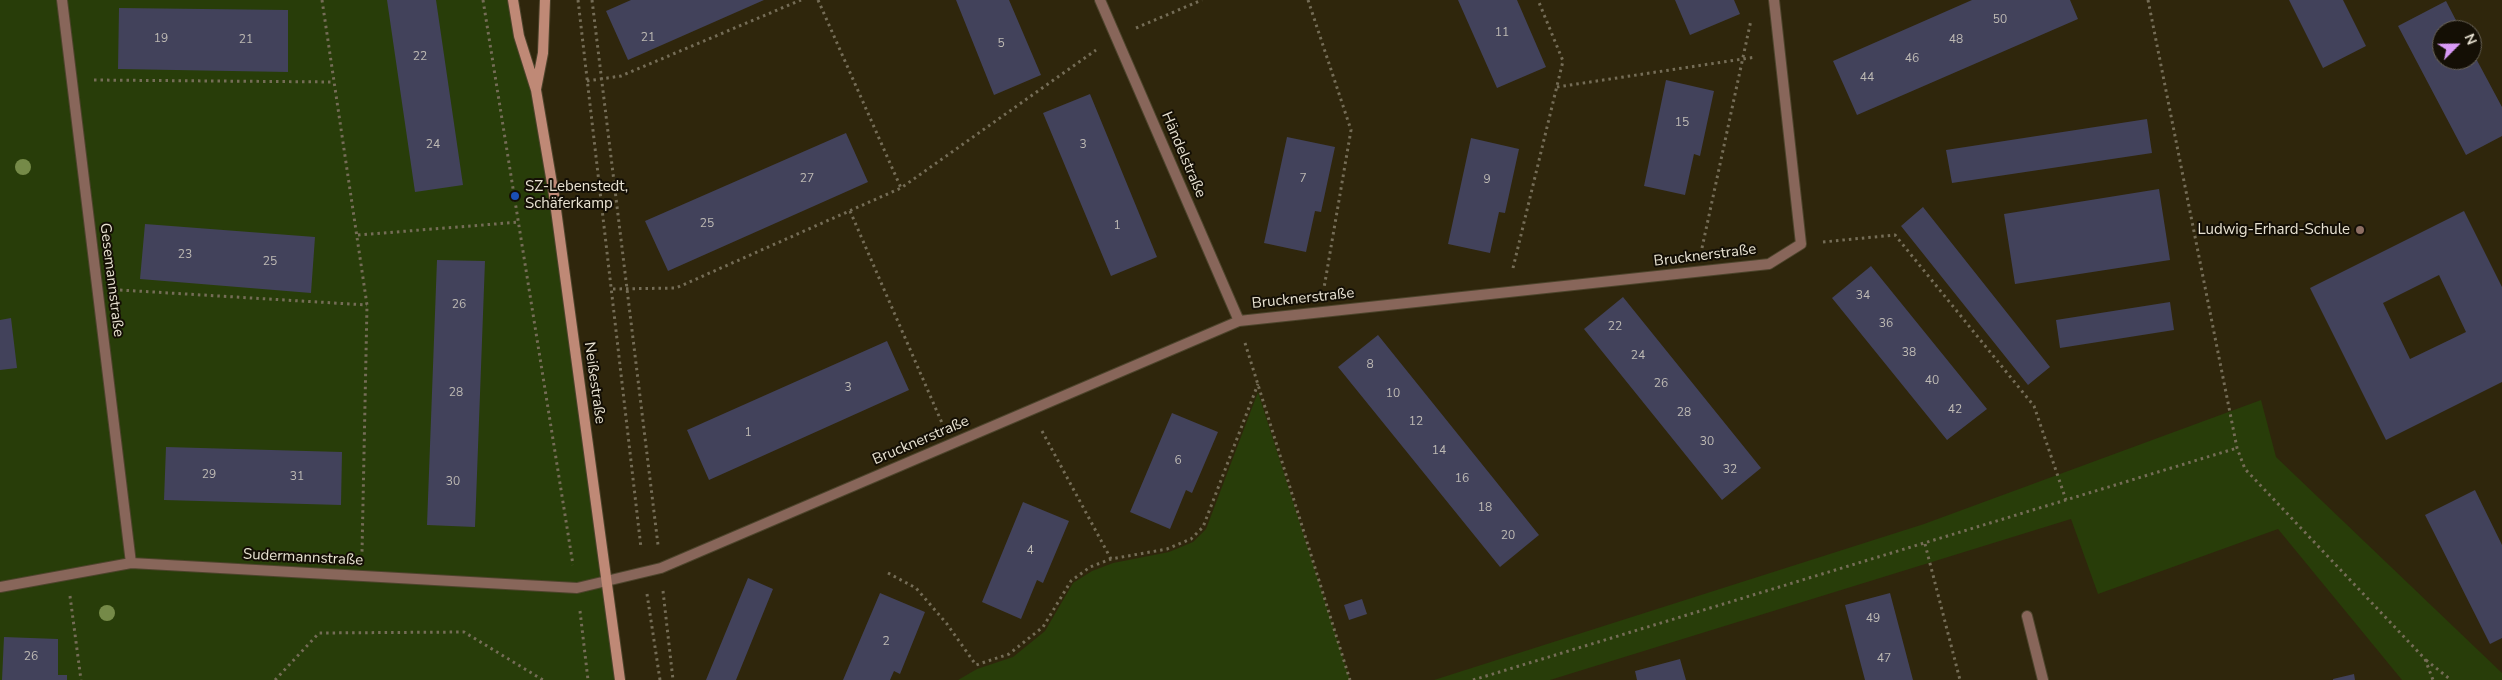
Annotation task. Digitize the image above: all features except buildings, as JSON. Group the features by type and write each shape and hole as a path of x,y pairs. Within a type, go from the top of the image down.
{"street":[{"name":"Gesemannstraße","path":"62,0 131,563"},
{"name":"Neißestraße","path":"512,0 519,36 536,90 554,196 620,680"},
{"name":"Neißestraße","path":"536,90 543,52 545,0"},
{"name":"Händelstraße","path":"1100,0 1238,321"},
{"path":"1774,0 1801,244"},
{"name":"Brucknerstraße","path":"606,581 660,568 1238,321 1768,264 1801,244"},
{"name":"Sudermannstraße","path":"0,587 68,573 131,563 577,588 606,581"},
{"path":"2027,616 2043,680"}],"path":[{"path":"322,0 367,305 361,576"},
{"path":"483,0 577,588 588,680"},
{"path":"578,0 586,81 613,289 644,572 660,680"},
{"path":"592,0 673,680"},
{"path":"586,81 621,76 801,0"},
{"path":"818,0 901,188"},
{"path":"613,289 676,288 901,188 1117,36 1202,0"},
{"path":"1308,0 1351,130 1319,313"},
{"path":"1507,293 1563,61 1538,0"},
{"path":"2148,0 2238,448 2245,469 2425,659 2451,680"},
{"path":"1697,272 1752,16"},
{"path":"1557,87 1780,54"},
{"path":"71,80 334,82"},
{"path":"850,211 951,444"},
{"path":"358,235 520,222"},
{"path":"1801,244 1894,235 2034,406 2066,500"},
{"path":"97,288 367,305"},
{"path":"1238,321 1350,680"},
{"path":"888,573 916,588 947,624 976,665 1009,654 1043,627 1071,580 1090,567 1111,559 1167,549 1191,539 1202,527 1258,384"},
{"path":"1031,410 1111,559"},
{"path":"1473,680 2238,448"},
{"path":"1925,544 1960,680"},
{"path":"68,573 81,680"},
{"path":"275,680 318,633 445,632 464,632 543,680"},
{"path":"2425,659 2433,680"}],"green space":[{"path":"0,0 513,0 536,90 620,680 0,680"},
{"path":"1258,392 1350,680 958,680 977,669 1013,657 1045,631 1073,583 1092,571 1113,563 1169,552 1193,542 1206,529"},
{"path":"2261,400 2276,457 2502,673 2502,680 2402,680 2278,529 2098,594 2071,519 1550,680 1434,680 1924,524"}],"place":[{"name":"SZ-Lebenstedt, Schäferkamp","path":"515,196"},
{"name":"Ludwig-Erhard-Schule","path":"2360,230"}]}
